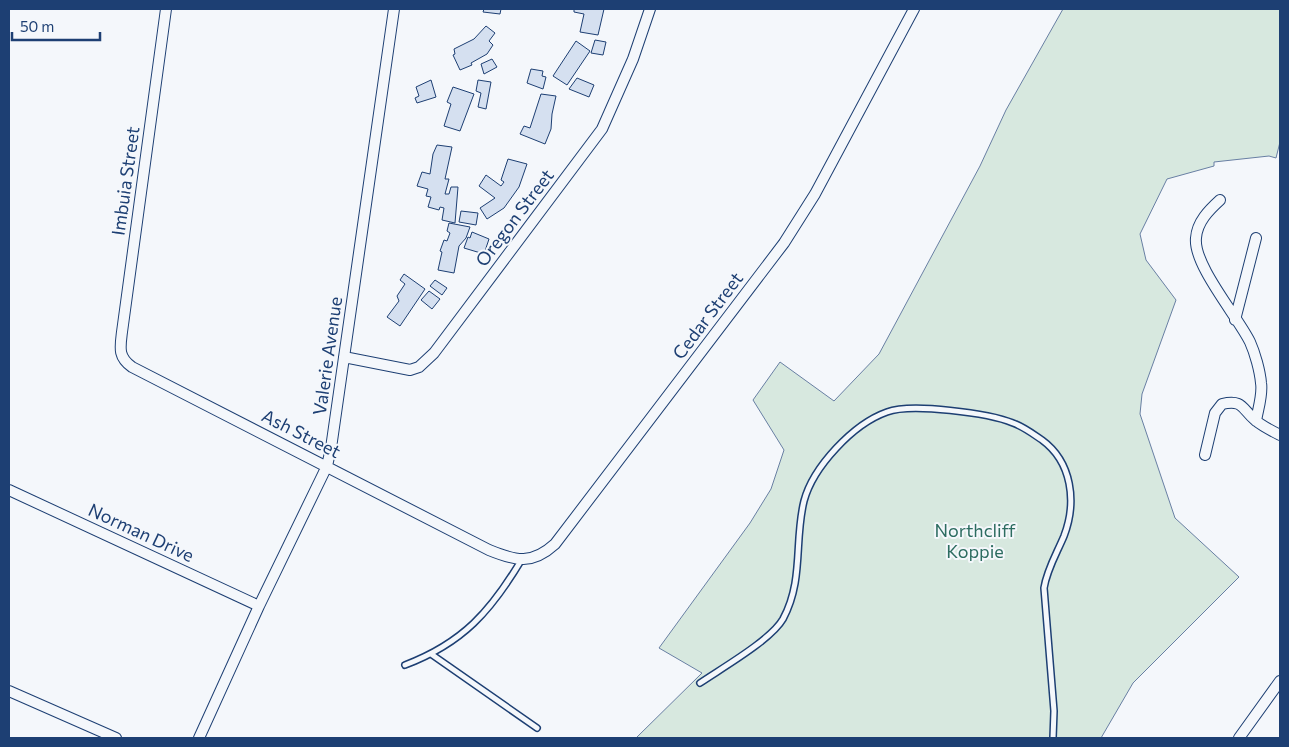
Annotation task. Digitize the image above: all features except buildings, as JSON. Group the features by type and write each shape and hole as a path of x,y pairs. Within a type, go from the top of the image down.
{"street":[{"name":"Imbuia Street","path":"122,357 120,351 122,332 166,9"},
{"name":"Valerie Avenue","path":"199,738 326,466 331,448 394,9"},
{"name":"Oregon Street","path":"344,358 410,370 419,367 434,353 602,129 630,68 650,9"},
{"name":"Cedar Street","path":"467,538 504,556 522,559 530,559 545,554 555,544 784,243 815,194 914,9"},
{"path":"1220,200 1207,211 1196,238 1197,249 1214,287 1250,343 1262,384 1256,421"},
{"path":"1236,320 1256,238"},
{"name":"Ash Street","path":"122,357 132,367 467,538"},
{"path":"1206,455 1215,413 1222,404 1231,402 1242,405 1256,421 1280,435"},
{"name":"Norman Drive","path":"9,490 259,606"},
{"path":"1239,738 1280,681"},
{"path":"9,691 116,738"}],"lane":[{"path":"700,683 768,635 782,621 795,587 804,500 815,475 834,451 863,426 888,412 916,408 984,416 1011,422 1025,428 1049,445 1062,461 1068,477 1070,512 1065,534 1049,570 1044,588 1054,702 1053,738"},
{"path":"405,665 431,654 465,631 486,613 501,594 522,559"},
{"path":"431,654 537,728"}],"green space":[{"name":"Northcliff Koppie","path":"1063,9 1280,9 1280,142 1276,158 1269,156 1214,162 1214,166 1167,179 1140,234 1146,260 1176,300 1142,394 1140,414 1175,518 1239,577 1133,683 1101,738 636,738 702,673 659,648 750,523 771,489 784,450 753,400 780,362 834,401 879,354 980,166 1006,110"}]}
